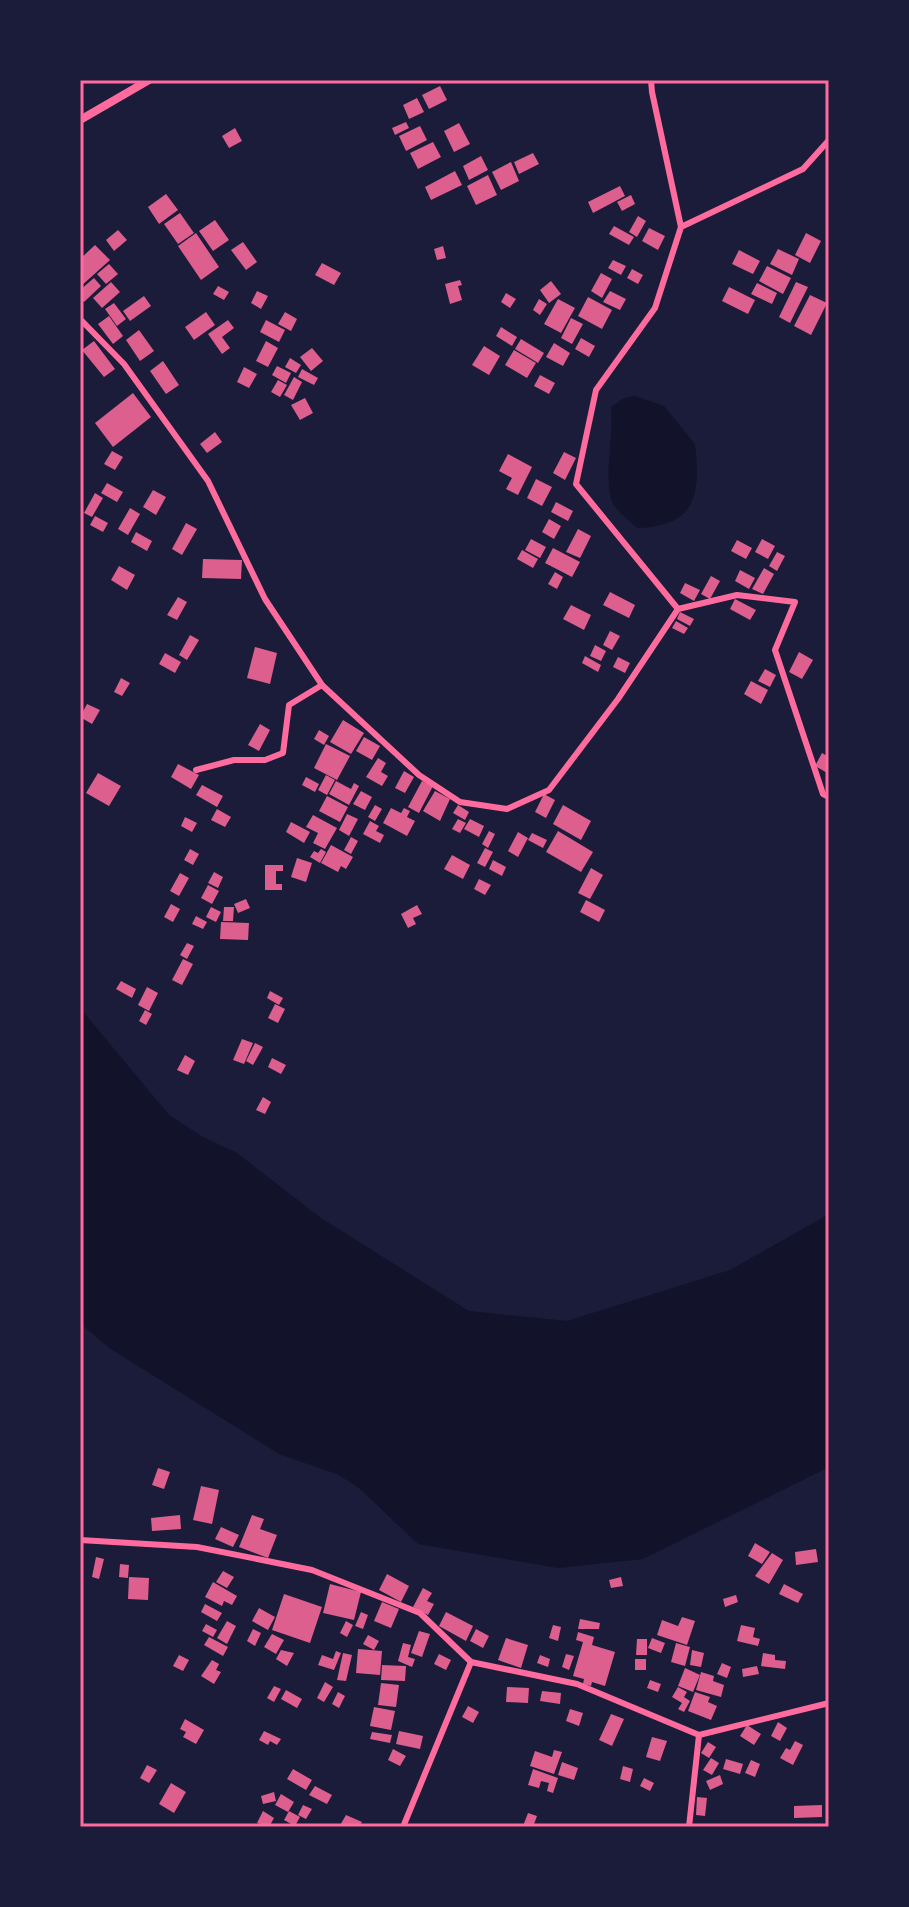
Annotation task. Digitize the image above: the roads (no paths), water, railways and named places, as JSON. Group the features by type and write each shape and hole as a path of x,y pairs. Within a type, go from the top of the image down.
{"street":[{"path":"80,120 149,80"},
{"path":"651,80 681,227 655,308 596,390 576,484 678,609"},
{"path":"681,227 803,169 829,140"},
{"path":"80,319 124,364 208,481 265,599 322,685 429,782 460,802 507,809 549,790 618,699 678,609 737,595 795,602 775,650 823,794 829,797"},
{"path":"196,770 234,760 265,760 283,753 289,705 322,685"},
{"path":"80,1540 197,1547 312,1570 420,1613 471,1662 577,1684 699,1735 829,1703"},
{"path":"403,1827 471,1662"},
{"path":"689,1827 699,1735"}]}
